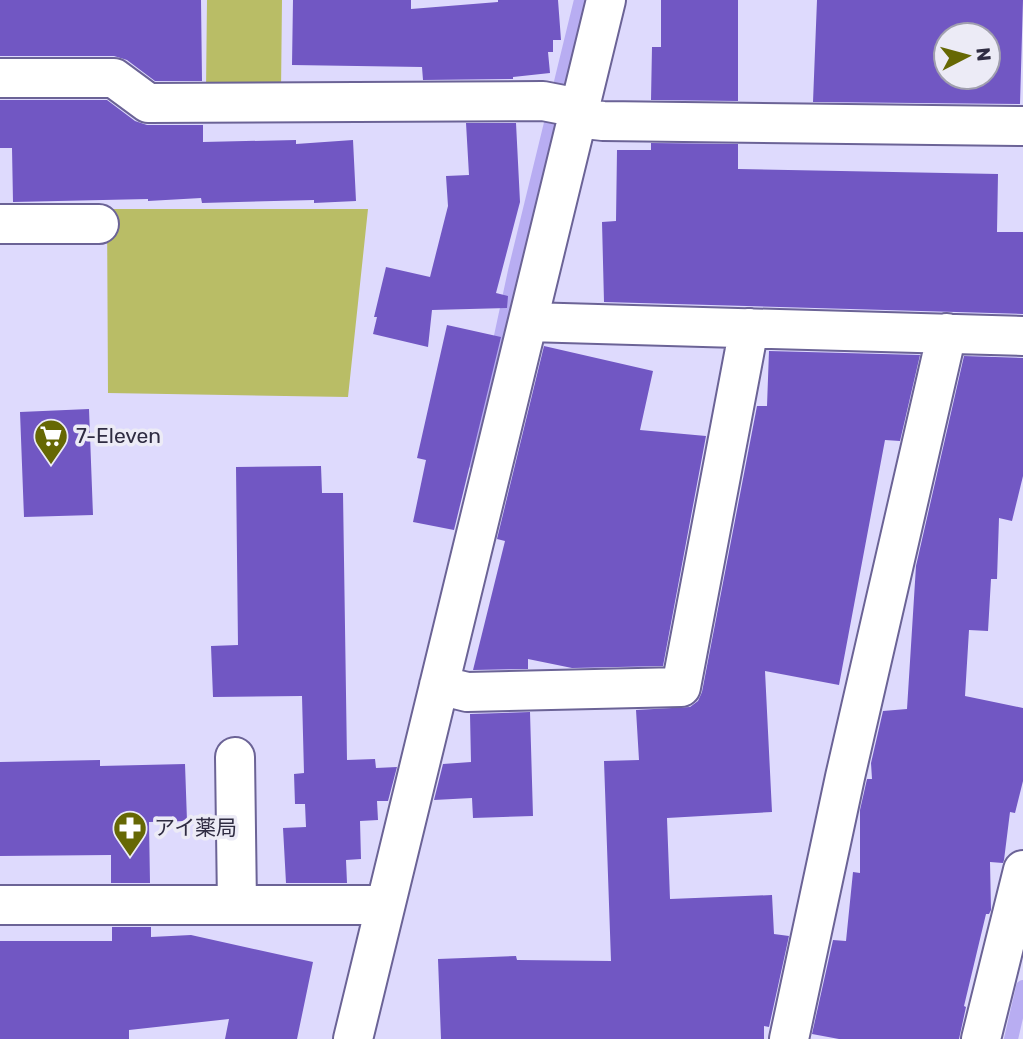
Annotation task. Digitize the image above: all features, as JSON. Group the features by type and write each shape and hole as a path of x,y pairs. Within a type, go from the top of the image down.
{"street":[{"path":"353,1039 375,905 439,685 528,322 566,108 606,0"},
{"path":"0,78 114,78 148,103 566,108 603,121 1023,126"},
{"path":"0,224 99,224"},
{"path":"528,322 1023,336"},
{"path":"439,685 467,692 681,687 749,328"},
{"path":"789,1039 845,777 947,333"},
{"path":"235,757 237,905"},
{"path":"981,1039 1023,870"},
{"path":"0,905 375,905"}],"green space":[{"path":"207,0 282,0 281,91 206,90"},
{"path":"107,209 368,209 348,397 108,393"}],"building":[{"path":"0,0 201,0 202,81 155,81 127,60 114,56 0,56"},
{"path":"293,0 411,0 411,9 498,0 558,0 561,40 553,40 553,52 548,52 550,73 513,79 423,80 422,67 292,65"},
{"path":"661,0 738,0 738,101 651,100 652,47 661,47"},
{"path":"817,0 1023,0 1020,104 813,102"},
{"path":"0,100 107,100 135,121 147,125 203,125 203,142 296,140 296,144 353,140 356,201 202,203 201,198 13,202 12,148 0,148"},
{"path":"466,123 516,123 520,202 496,293 508,296 507,308 432,310 428,347 373,334 377,317 374,317 386,267 430,277 448,206 446,176 469,175"},
{"path":"651,143 738,144 738,169 998,174 997,232 1023,232 1023,314 604,302 602,222 616,221 617,150 651,150"},
{"path":"447,325 501,337 454,530 413,522 426,460 417,458"},
{"path":"544,346 653,371 640,430 706,436 663,666 572,668 528,659 528,669 473,670 505,541 497,539"},
{"path":"769,351 920,355 900,441 885,440 839,685 765,671 772,812 667,818 670,899 772,895 774,934 789,936 769,1027 764,1026 764,1039 441,1039 438,959 516,956 517,960 611,961 604,761 639,760 636,710 690,707 698,701 702,692 757,406 767,406"},
{"path":"964,356 1023,358 1023,476 1012,521 999,518 997,579 991,579 988,631 969,630 965,696 1023,708 1023,781 1015,813 1010,812 1003,863 990,862 991,910 986,914 959,1039 839,1039 812,1034 833,940 846,941 853,872 860,873 860,810 867,779 872,779 871,763 883,711 907,709 916,566"},
{"path":"89,409 93,515 24,517 20,412"},
{"path":"321,466 322,493 343,493 347,760 375,759 376,768 397,767 388,801 377,801 378,820 360,821 361,859 346,860 347,883 286,883 283,828 306,827 305,804 295,804 294,774 304,773 302,696 213,697 211,646 238,645 236,467"},
{"path":"530,712 533,816 473,818 472,798 434,800 443,764 471,762 470,714"},
{"path":"100,760 100,766 185,764 187,821 149,822 150,883 111,883 111,855 0,856 0,762"},
{"path":"112,927 151,927 151,937 191,935 313,962 297,1039 225,1039 229,1019 129,1030 129,1039 0,1039 0,941 112,941"}],"waterway":[{"path":"474,462 515,271 581,0"},
{"path":"1011,1039 1023,987"}],"place":[{"name":"7-Eleven","path":"51,466"},
{"name":"アイ薬局","path":"130,858"}]}
